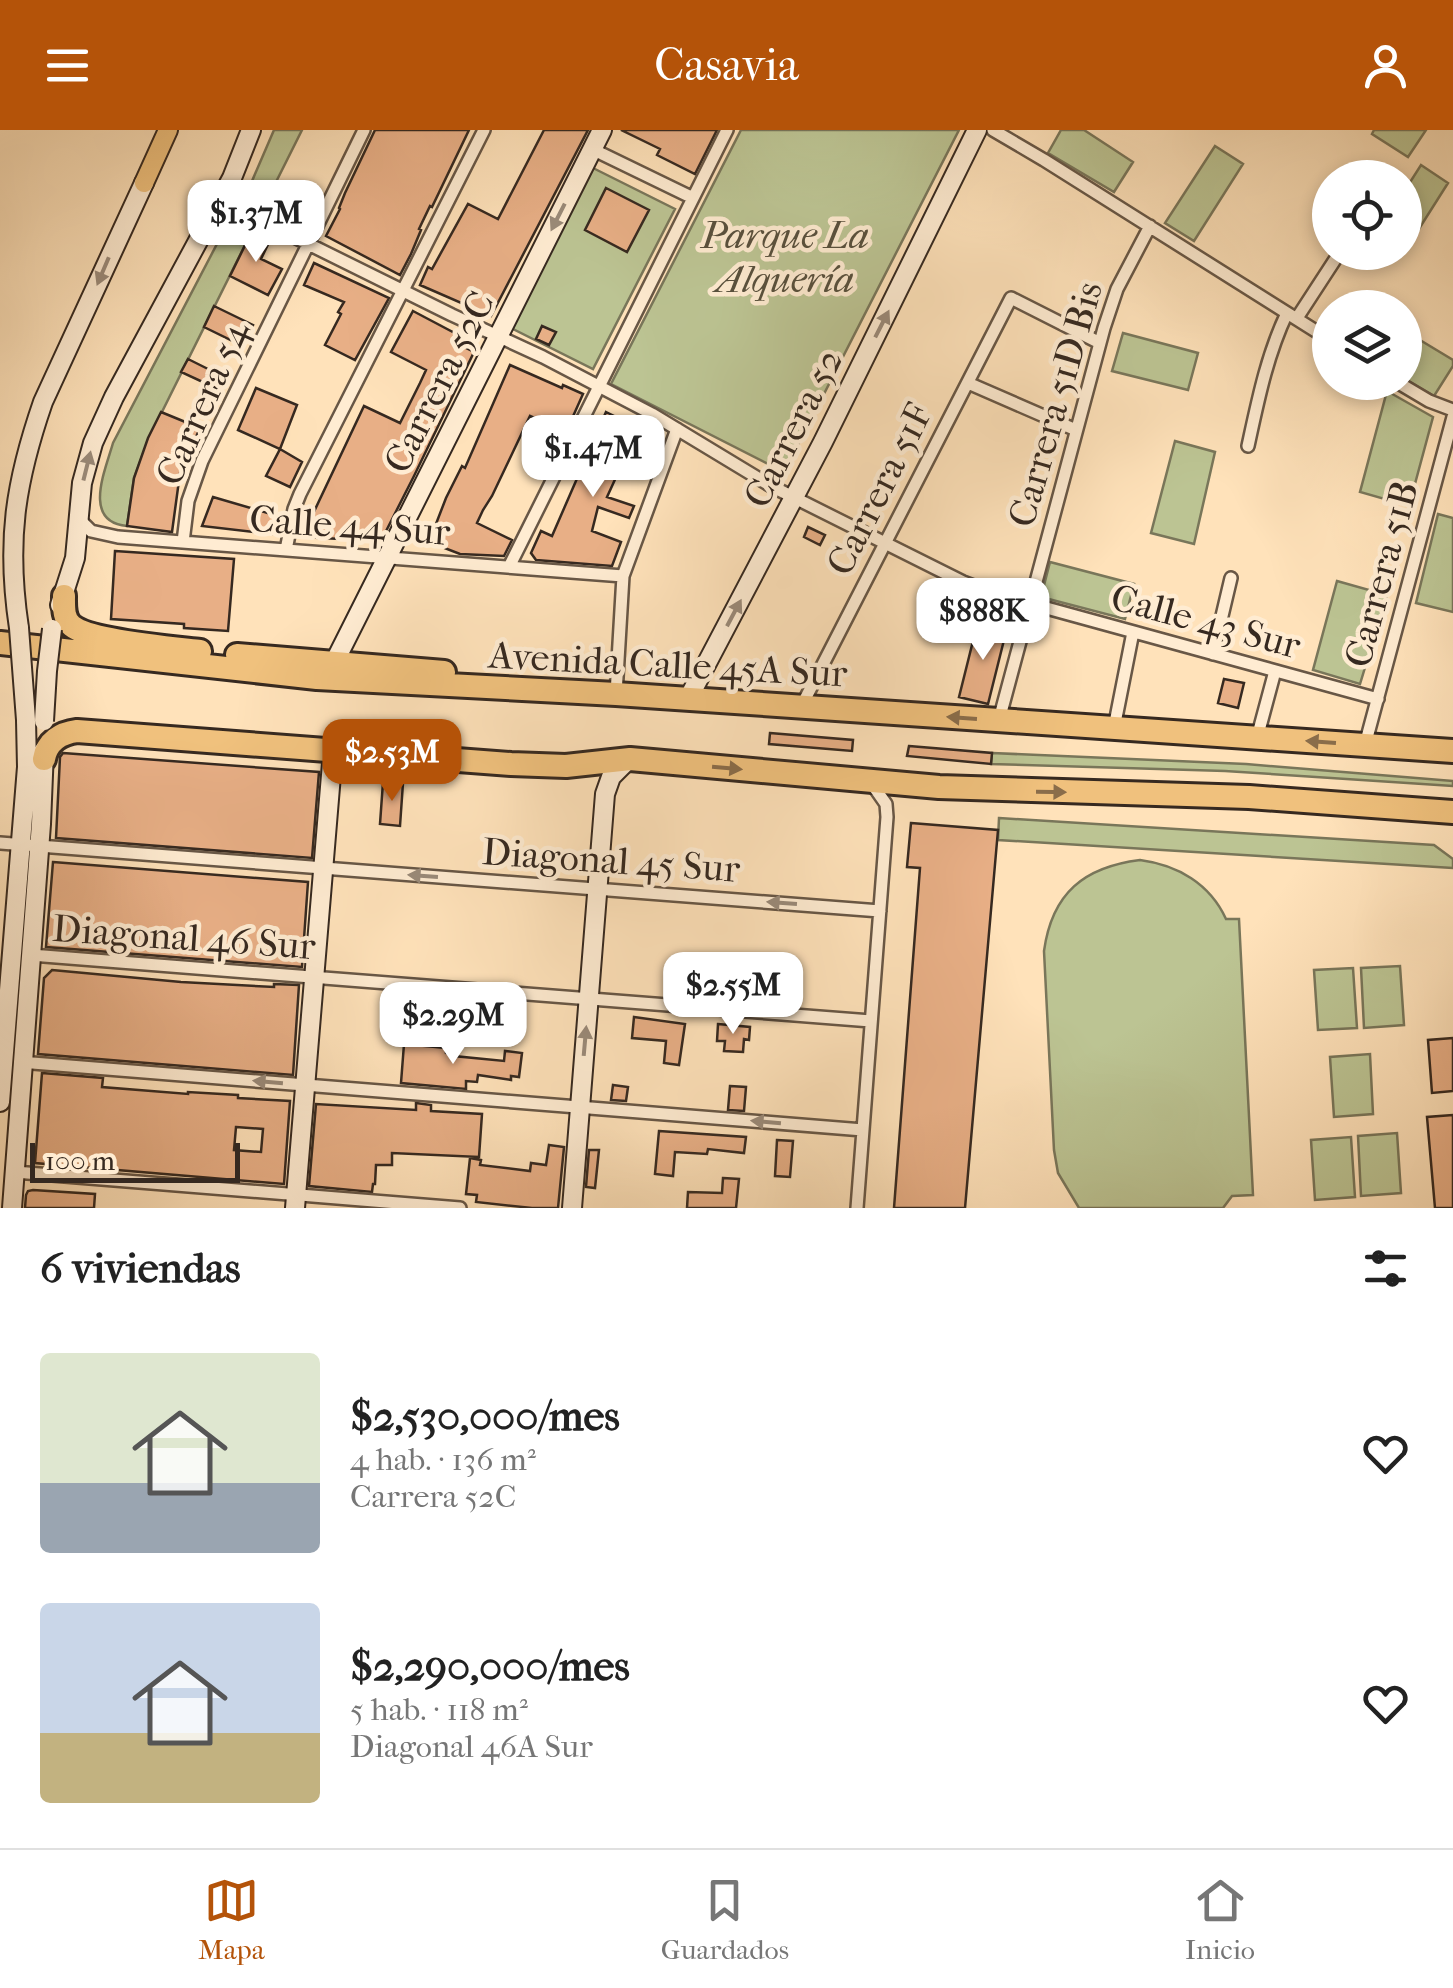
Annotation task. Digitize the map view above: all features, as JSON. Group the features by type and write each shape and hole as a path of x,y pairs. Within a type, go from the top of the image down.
{"highway":[{"path":"64,596 69,623 84,632 195,651 476,675 616,694"},
{"name":"Avenida Calle 45A Sur","path":"0,643 317,678 616,694 1453,751"},
{"path":"44,758 56,738 78,731 511,764 566,766 630,759 1016,791 1249,797 1453,812"}],"main road":[{"path":"144,183 168,130"}],"street":[{"path":"12,1208 32,955 27,766 52,630 74,558 87,464 103,419 232,178 251,130"},
{"name":"Carrera 54","path":"183,542 188,500 202,460 364,130"},
{"path":"286,550 300,494 484,130"},
{"name":"Carrera 52C","path":"334,663 602,130"},
{"path":"510,567 727,130"},
{"name":"Carrera 52","path":"688,699 978,130"},
{"path":"993,130 1312,328"},
{"path":"592,149 693,198"},
{"path":"0,1102 6,954 44,758 13,591 12,544 20,483 43,402 144,183"},
{"name":"Calle 43 Sur","path":"211,219 246,215 525,348 676,428 794,497 963,582 1378,699"},
{"name":"Carrera 51D Bis","path":"999,720 1100,342 1118,289 1150,226"},
{"path":"1248,446 1274,339 1326,270"},
{"name":"Carrera 51F","path":"801,707 1011,298 1100,342"},
{"path":"968,382 1076,430"},
{"path":"1422,397 1453,413"},
{"name":"Carrera 51B","path":"1365,746 1453,413"},
{"path":"616,694 623,576 676,428"},
{"name":"Calle 44 Sur","path":"78,518 106,536 623,576"},
{"path":"1213,654 1232,578"},
{"path":"1114,728 1133,632"},
{"path":"1257,738 1275,671"},
{"path":"296,1201 333,751"},
{"path":"572,1208 605,794 611,777 630,759"},
{"path":"857,1208 886,804 869,780"},
{"name":"Diagonal 45 Sur","path":"0,843 880,911"},
{"name":"Diagonal 46 Sur","path":"32,955 871,1020"},
{"path":"2,1060 863,1130"},
{"path":"15,1172 296,1201 460,1208"}],"green space":[{"path":"274,130 302,130 264,206 252,199 249,188"},
{"name":"Parque La Alquería","path":"741,130 959,130 784,472 611,384"},
{"path":"1061,130 1084,130 1133,162 1114,192 1048,153"},
{"path":"1374,130 1426,130 1408,157 1372,134"},
{"path":"1215,146 1243,164 1194,241 1165,223"},
{"path":"1422,166 1448,183 1422,224"},
{"path":"593,168 675,209 593,369 511,328"},
{"path":"253,229 149,438 134,478 127,526 113,522 105,515 100,494 113,443 218,242 228,231"},
{"path":"1123,333 1198,353 1188,390 1112,371"},
{"path":"1422,341 1453,360 1434,396 1422,389"},
{"path":"1385,400 1403,400 1433,417 1409,506 1360,492"},
{"path":"1175,441 1215,452 1194,544 1151,533"},
{"path":"1438,514 1453,518 1453,612 1416,603"},
{"path":"1050,562 1134,584 1125,619 1041,597"},
{"path":"1337,581 1387,595 1360,684 1313,670"},
{"path":"992,753 1246,764 1453,781 1453,786 1225,771 991,764"},
{"path":"999,818 1434,845 1453,859 1453,868 998,840"},
{"path":"1140,860 1167,866 1191,878 1211,896 1226,919 1239,919 1253,1195 1232,1196 1223,1208 1079,1208 1058,1173 1044,951 1048,931 1063,899 1074,886 1102,869"},
{"path":"1400,966 1404,1025 1364,1028 1361,968"},
{"path":"1353,968 1357,1028 1318,1030 1314,970"},
{"path":"1370,1054 1373,1114 1334,1117 1330,1057"},
{"path":"1397,1133 1401,1193 1361,1196 1358,1136"},
{"path":"1351,1137 1355,1197 1315,1200 1311,1140"}],"building":[{"path":"375,130 469,130 400,275 326,236"},
{"path":"544,130 588,130 491,316 420,285 468,204 498,219"},
{"path":"621,130 717,130 695,174 657,155 660,149"},
{"path":"606,188 649,210 627,252 585,230"},
{"path":"272,191 310,210 303,224 264,206"},
{"path":"253,229 271,238 261,259 282,269 268,295 230,276"},
{"path":"314,263 389,298 355,360 325,345 344,302 304,285"},
{"path":"214,306 253,325 243,346 204,327"},
{"path":"413,311 464,338 460,345 474,352 414,476 381,541 302,537 364,406 400,423 420,383 426,370 391,352"},
{"path":"542,326 556,332 549,345 536,339"},
{"path":"188,359 226,378 220,390 181,372"},
{"path":"510,365 583,394 566,432 530,416 483,510 477,523 512,540 504,556 460,554 429,542"},
{"path":"256,388 297,405 280,449 238,430"},
{"path":"161,412 200,428 180,473 172,532 127,526 134,478"},
{"path":"606,412 645,431 628,465 623,462 607,497 634,506 629,518 598,507 592,531 621,542 612,566 536,560 531,553 541,531 552,536"},
{"path":"280,449 302,462 290,487 266,476"},
{"path":"213,497 278,516 272,534 202,526"},
{"path":"808,527 825,535 820,545 804,537"},
{"path":"115,551 234,559 228,631 111,619"},
{"path":"978,621 1007,628 988,704 959,697"},
{"path":"1224,679 1244,683 1238,708 1218,703"},
{"path":"770,733 853,740 852,751 769,744"},
{"path":"909,746 992,753 991,764 907,756"},
{"path":"63,753 319,772 312,858 56,838"},
{"path":"383,782 403,783 400,826 380,824"},
{"path":"911,823 998,830 965,1208 894,1208 920,868 907,867"},
{"path":"53,862 308,882 302,967 46,947"},
{"path":"52,970 181,982 299,985 293,1075 38,1054 44,978"},
{"path":"634,1017 685,1024 679,1065 664,1063 666,1041 632,1038"},
{"path":"718,1024 750,1027 743,1052 724,1051 725,1041 717,1041"},
{"path":"1453,1038 1453,1091 1432,1093 1428,1040"},
{"path":"404,1044 446,1048 446,1053 454,1056 504,1061 505,1051 522,1053 519,1077 511,1076 511,1080 478,1075 477,1082 466,1081 466,1089 401,1083"},
{"path":"42,1073 103,1078 102,1087 290,1101 284,1184 35,1163","holes":["236,1127 263,1129 261,1152 234,1150"]},
{"path":"613,1085 628,1087 626,1101 611,1100"},
{"path":"730,1086 746,1087 744,1111 728,1110"},
{"path":"416,1103 431,1105 431,1111 482,1114 479,1157 392,1153 392,1165 376,1165 372,1192 309,1186 316,1104 416,1110"},
{"path":"1453,1115 1453,1208 1435,1208 1427,1117"},
{"path":"659,1131 746,1137 744,1153 708,1149 707,1154 675,1152 673,1176 655,1174"},
{"path":"777,1140 793,1141 790,1177 775,1176"},
{"path":"549,1145 564,1147 558,1208 476,1202 477,1195 466,1194 470,1158 481,1160 480,1165 530,1171 531,1163 546,1165"},
{"path":"589,1150 599,1150 595,1188 586,1187"},
{"path":"723,1178 739,1179 736,1208 687,1208 688,1192 722,1193"},
{"path":"33,1190 95,1194 94,1208 25,1208 26,1195"}]}
